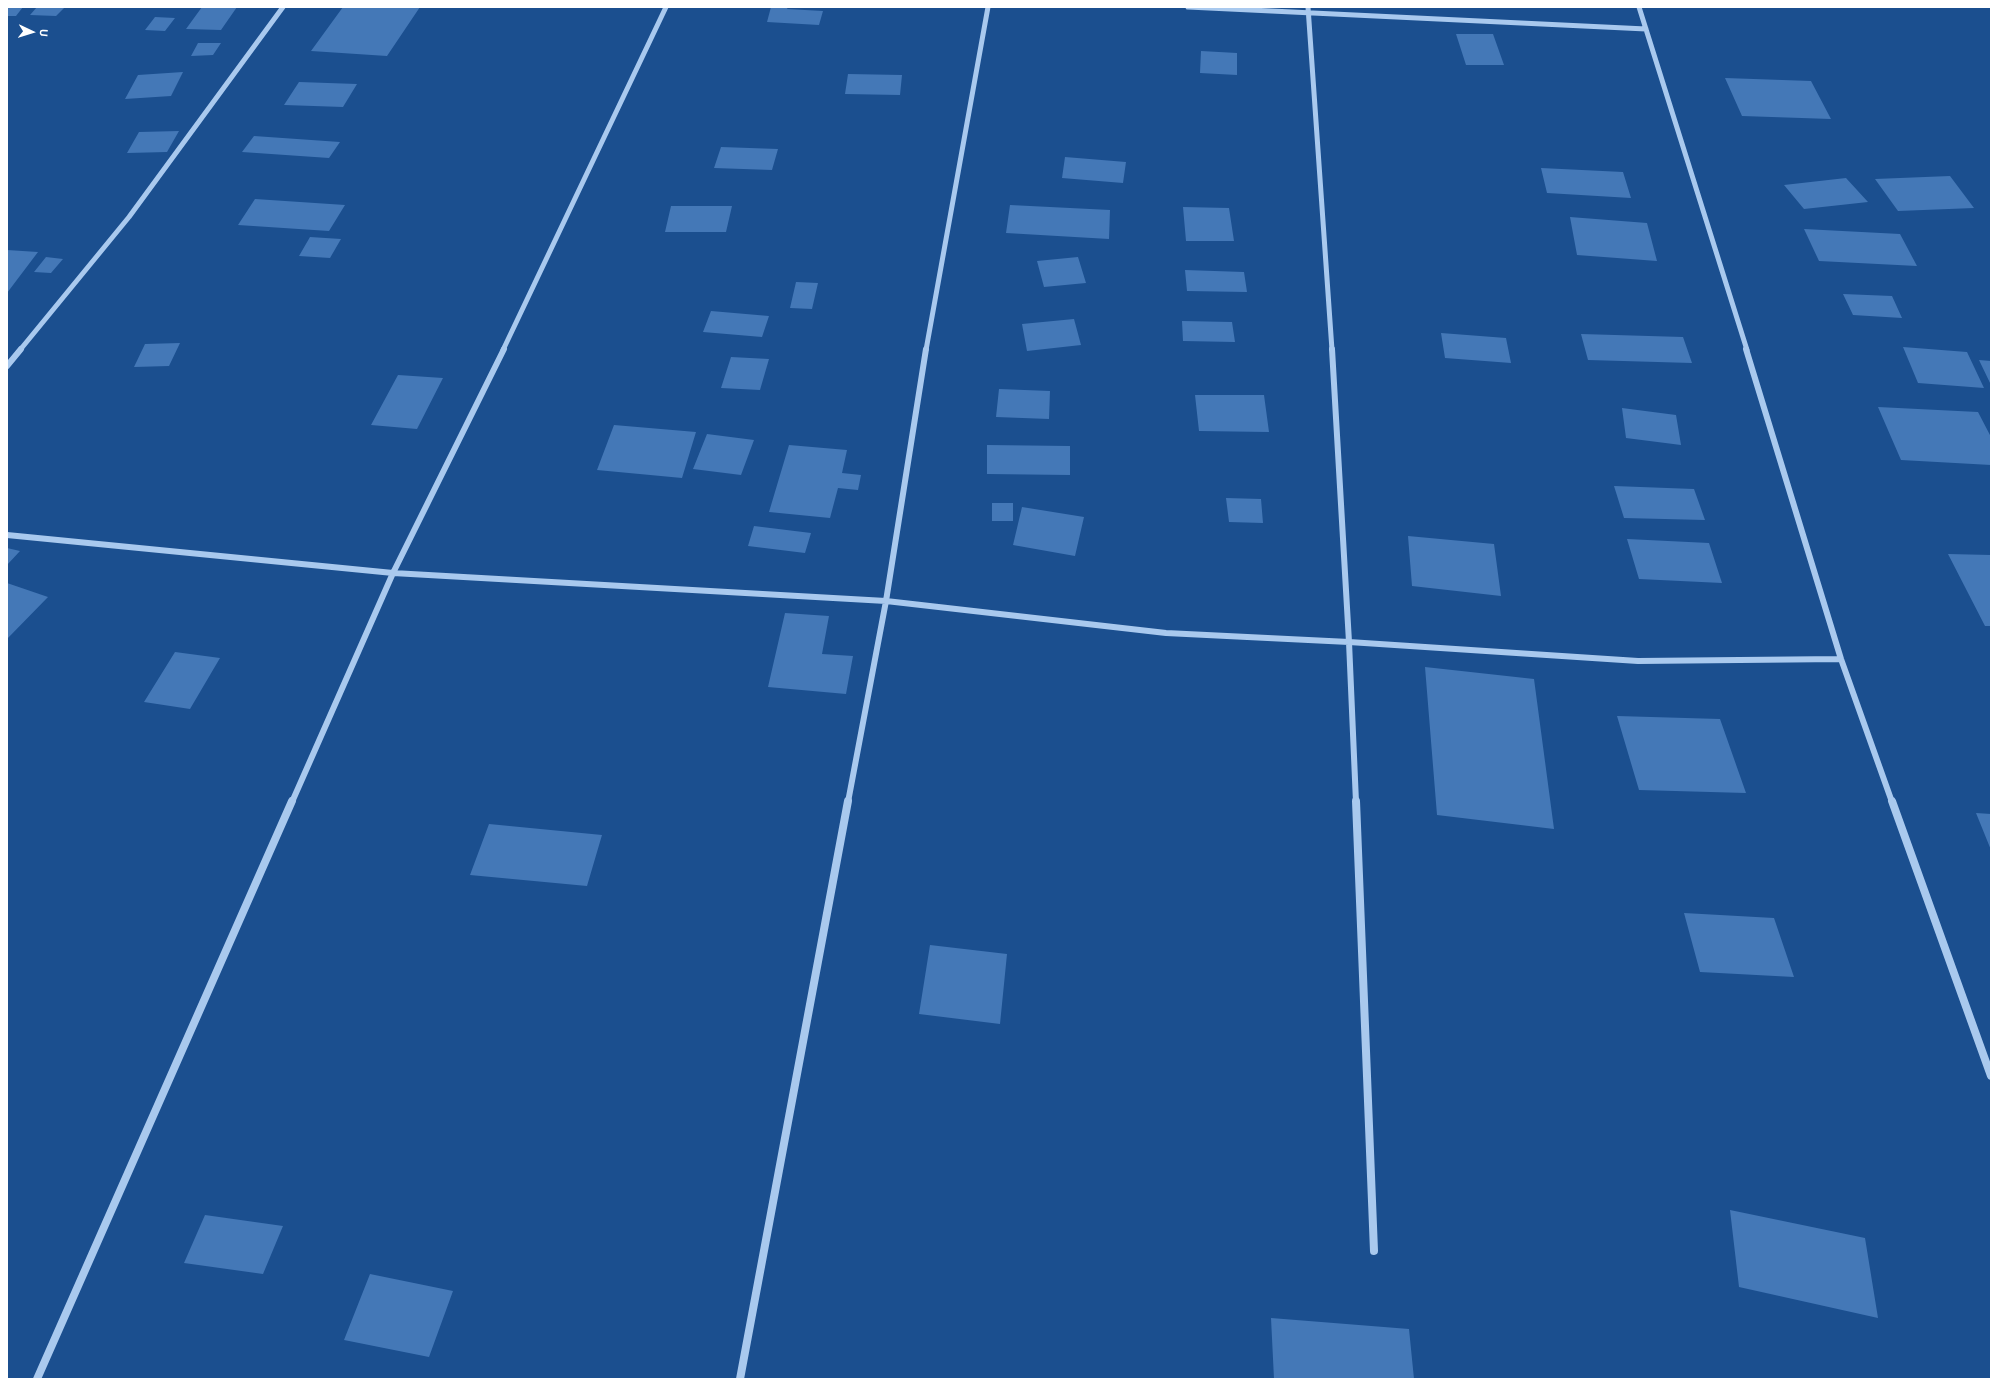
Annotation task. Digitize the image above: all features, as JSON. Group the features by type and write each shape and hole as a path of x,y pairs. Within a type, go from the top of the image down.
{"street":[{"path":"7,366 129,217 283,7"},
{"path":"37,1379 393,574 537,282 666,7"},
{"path":"740,1379 886,601 926,347 988,7"},
{"path":"1188,7 1307,9 1646,29"},
{"path":"1639,7 1722,269 1841,659 1991,1076"},
{"path":"1307,9 1326,255 1349,642 1374,1251"},
{"path":"7,535 393,574 886,601 1166,633 1349,642 1638,661 1841,659"}],"building":[{"path":"7,7 23,7 16,16 7,16"},
{"path":"37,7 65,7 56,16 30,15"},
{"path":"202,7 237,7 221,30 186,29"},
{"path":"343,7 420,7 387,56 311,51"},
{"path":"771,7 788,7 787,9 823,11 819,25 767,22"},
{"path":"155,17 175,18 165,31 145,30"},
{"path":"1456,34 1493,34 1504,65 1466,65"},
{"path":"198,43 221,43 213,55 191,56"},
{"path":"1201,51 1237,53 1237,75 1200,73"},
{"path":"183,72 171,96 125,99 138,75"},
{"path":"848,74 902,75 900,95 845,94"},
{"path":"1725,78 1811,81 1831,119 1742,116"},
{"path":"299,82 357,84 343,107 284,105"},
{"path":"179,131 167,152 127,153 139,132"},
{"path":"254,136 340,142 329,158 242,152"},
{"path":"721,147 778,149 772,170 714,168"},
{"path":"1065,157 1126,162 1123,183 1062,178"},
{"path":"1541,168 1623,172 1631,198 1547,193"},
{"path":"1950,176 1974,208 1898,211 1875,179"},
{"path":"1846,178 1868,202 1804,209 1784,185"},
{"path":"255,199 345,205 329,231 238,225"},
{"path":"1010,205 1110,210 1109,239 1006,233"},
{"path":"671,206 732,206 726,232 665,232"},
{"path":"1183,207 1229,208 1234,241 1186,241"},
{"path":"1570,217 1647,223 1657,261 1577,255"},
{"path":"1804,229 1900,234 1917,266 1819,261"},
{"path":"310,237 341,239 330,258 299,256"},
{"path":"7,250 38,252 7,293"},
{"path":"46,257 63,259 51,273 34,272"},
{"path":"1078,257 1086,283 1044,287 1037,261"},
{"path":"1185,270 1244,272 1247,292 1187,291"},
{"path":"796,282 818,283 812,309 790,308"},
{"path":"1843,294 1892,296 1902,318 1853,315"},
{"path":"711,311 769,316 762,337 703,332"},
{"path":"1074,319 1081,345 1027,351 1022,324"},
{"path":"1182,321 1232,322 1235,342 1183,341"},
{"path":"1441,333 1506,338 1511,363 1445,358"},
{"path":"1581,334 1683,337 1692,363 1588,360"},
{"path":"180,343 169,366 134,367 145,344"},
{"path":"1903,347 1967,352 1984,388 1918,383"},
{"path":"731,357 769,359 760,390 721,388"},
{"path":"1979,360 1991,361 1991,385"},
{"path":"398,375 443,378 417,429 371,425"},
{"path":"999,389 1050,391 1049,419 996,417"},
{"path":"1195,395 1264,395 1269,432 1199,431"},
{"path":"1878,407 1978,412 1991,437 1991,465 1901,460"},
{"path":"1622,408 1676,415 1681,445 1626,438"},
{"path":"614,425 696,432 682,478 597,470"},
{"path":"707,434 754,440 741,475 693,469"},
{"path":"789,445 847,450 842,473 861,475 858,490 838,488 830,518 769,512"},
{"path":"987,445 1070,446 1070,475 987,474"},
{"path":"1614,486 1694,489 1705,520 1624,518"},
{"path":"1226,498 1261,499 1263,523 1229,522"},
{"path":"992,503 1013,503 1013,521 992,521"},
{"path":"1022,507 1084,517 1075,556 1013,545"},
{"path":"754,526 811,533 805,553 748,546"},
{"path":"1408,536 1494,544 1501,596 1412,586"},
{"path":"1627,539 1709,543 1722,583 1639,579"},
{"path":"7,548 20,551 7,565"},
{"path":"1948,554 1991,555 1991,626 1985,626"},
{"path":"7,583 48,597 7,639"},
{"path":"785,613 829,616 822,654 853,656 846,694 768,687"},
{"path":"175,652 220,658 190,709 144,702"},
{"path":"1425,667 1534,679 1554,829 1437,815"},
{"path":"1617,716 1720,719 1746,793 1639,790"},
{"path":"1976,813 1991,814 1991,850"},
{"path":"489,824 602,835 587,886 470,875"},
{"path":"1684,913 1774,918 1794,977 1700,972"},
{"path":"930,945 1007,954 1000,1024 919,1014"},
{"path":"1730,1210 1865,1238 1878,1318 1739,1287"},
{"path":"205,1215 283,1226 263,1274 184,1263"},
{"path":"370,1274 453,1291 429,1357 344,1340"},
{"path":"1271,1318 1409,1329 1414,1379 1274,1379"}]}
